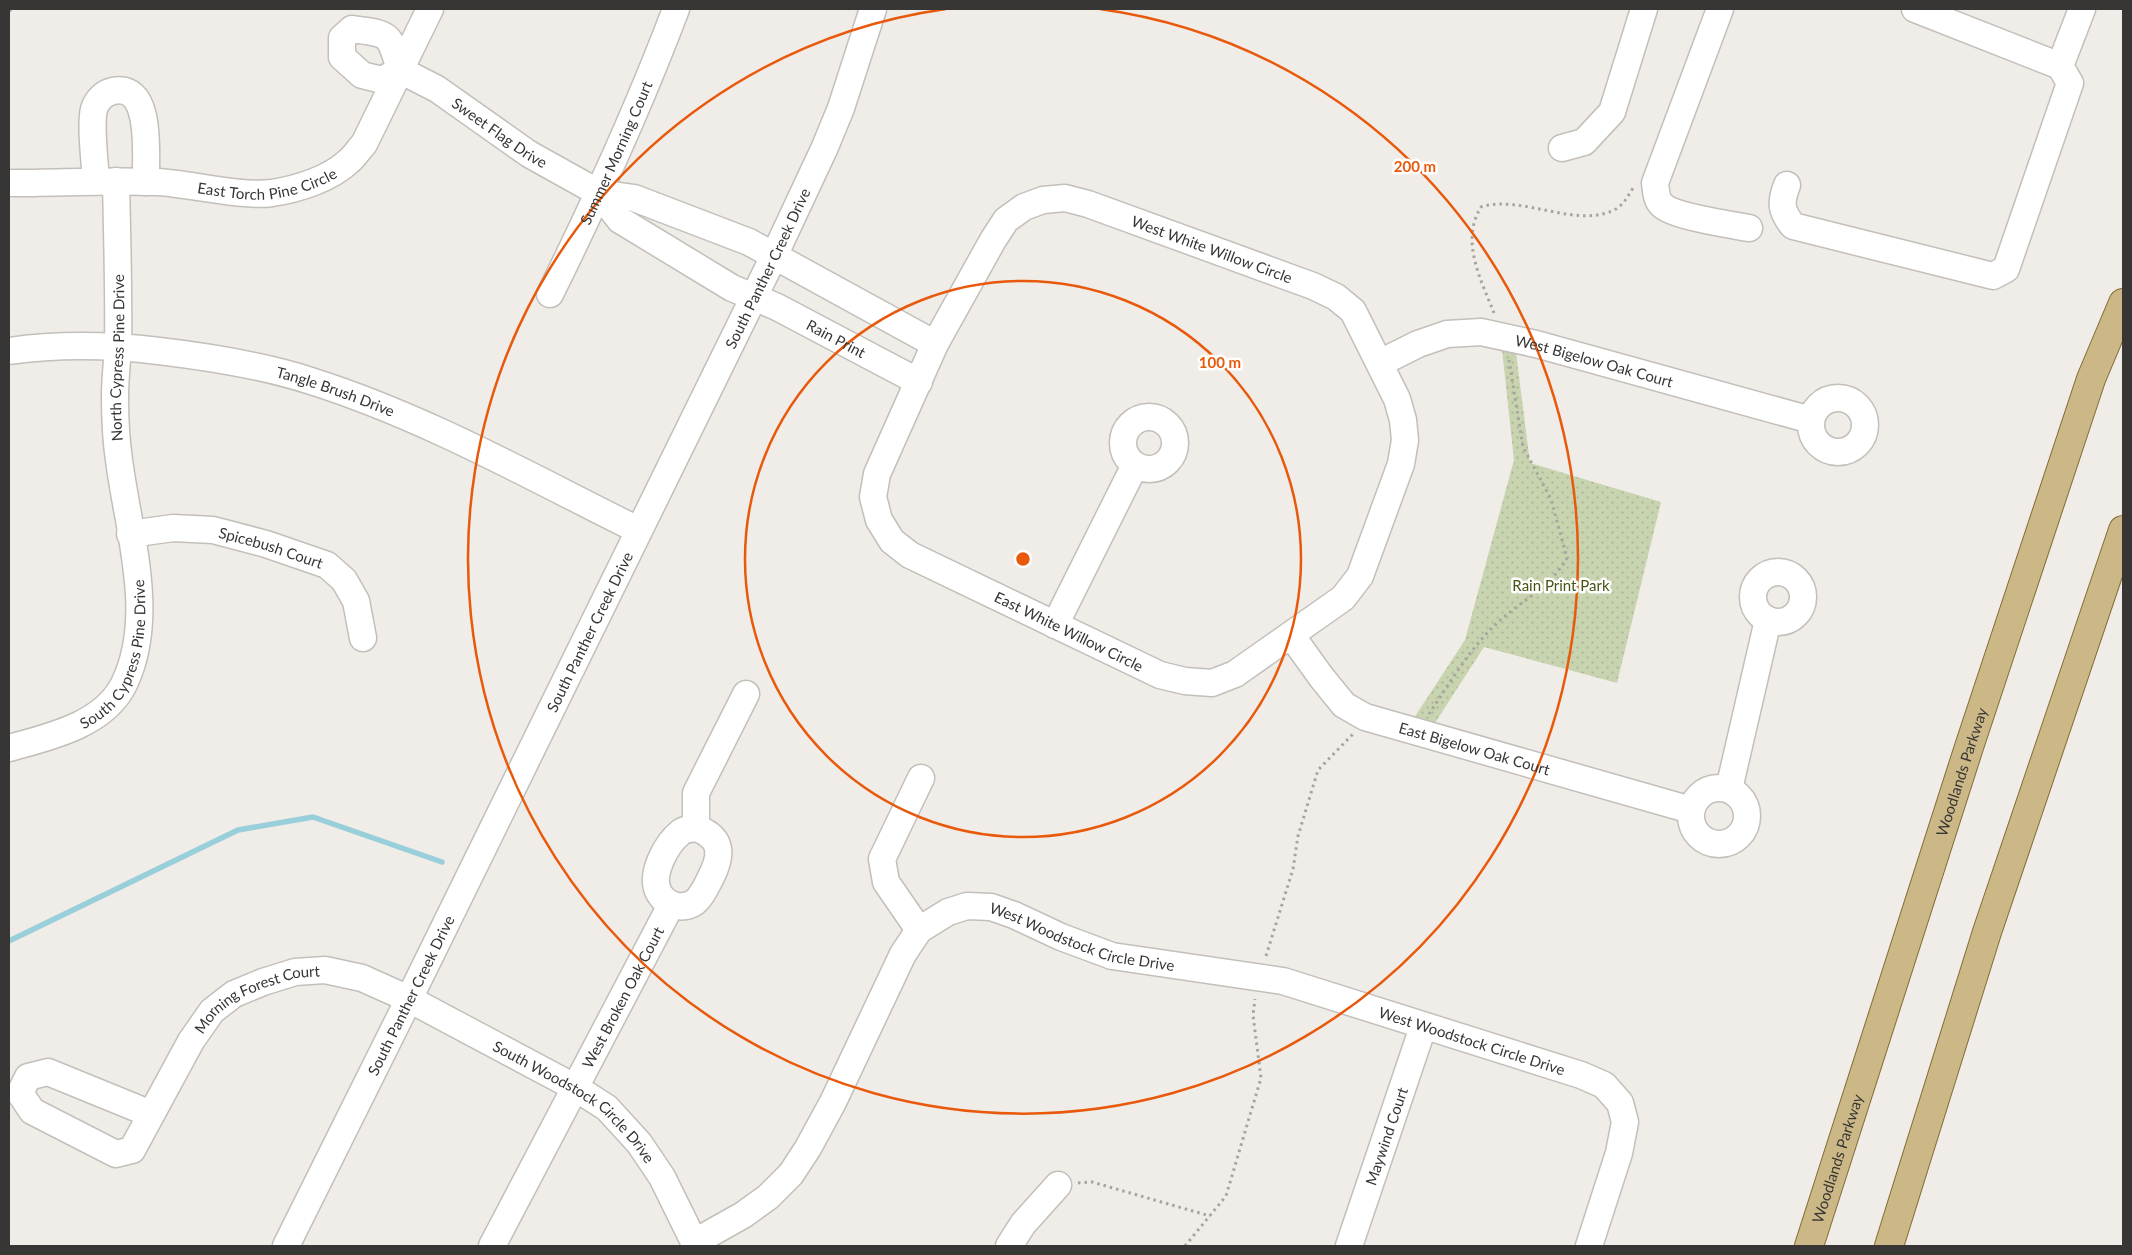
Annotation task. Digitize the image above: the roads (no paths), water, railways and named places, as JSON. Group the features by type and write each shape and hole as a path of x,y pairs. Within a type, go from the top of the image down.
{"main road":[{"name":"Woodlands Parkway","path":"1809,1246 1969,747 2088,388 2123,303"},
{"path":"1889,1246 1987,932 2123,530"}],"street":[{"name":"East Torch Pine Circle","path":"9,183 146,182 272,193 314,182 332,173 349,161 364,144 430,9"},
{"name":"Summer Morning Court","path":"550,294 600,193 650,77 676,9"},
{"name":"South Panther Creek Drive","path":"286,1246 774,256 825,147 841,108 873,9"},
{"path":"1562,148 1584,142 1612,112 1644,9"},
{"path":"1720,9 1655,183 1656,194 1661,205 1673,211 1749,228"},
{"path":"1787,184 1782,199 1785,216 1793,226 1993,276 2006,269 2070,83 2060,66 1915,9"},
{"path":"2060,66 2082,9"},
{"name":"Sweet Flag Drive","path":"400,70 437,89 529,154 600,193 634,198 749,242 774,256"},
{"name":"North Cypress Pine Drive","path":"130,534 118,459 115,396 118,346 106,181 94,108 103,95 118,90 132,95 141,107 145,135 146,182"},
{"name":"Sweet Flag Drive","path":"600,193 620,220 732,288 754,297"},
{"name":"West White Willow Circle","path":"935,344 1006,220 1024,207 1043,200 1065,198 1088,204 1304,283 1336,297 1353,311 1397,399 1403,420 1405,440 1401,464 1386,505"},
{"path":"774,256 935,344"},
{"name":"Rain Print","path":"754,297 777,307 918,382"},
{"name":"West Bigelow Oak Court","path":"1380,363 1418,344 1447,334 1482,332 1536,344 1811,420"},
{"name":"East White Willow Circle","path":"935,344 877,474 873,497 879,520 892,541 910,555 1160,675 1212,684 1235,674 1342,598 1360,576 1386,505"},
{"name":"Tangle Brush Drive","path":"9,351 29,348 118,346 231,361 311,381 384,408 467,445 638,530"},
{"path":"1055,625 1135,465"},
{"name":"Spicebush Court","path":"130,534 173,528 213,530 266,544 327,565 344,580 356,601 362,638"},
{"name":"South Cypress Pine Drive","path":"9,748 49,737 86,721 110,705 123,685 133,660 138,639 136,568 130,534"},
{"path":"1729,789 1768,620"},
{"name":"East Bigelow Oak Court","path":"1291,635 1344,705 1365,718 1691,810"},
{"path":"696,828 696,794 746,694"},
{"path":"919,930 886,882 882,859 921,778"},
{"path":"1718,788 1729,789 1738,795 1744,803 1747,817 1743,832 1728,843 1710,843 1701,838 1693,825 1691,810 1696,799 1708,790 1718,788"},
{"path":"696,828 706,832 713,838 719,849 718,863 703,894 694,902 682,906 671,905 662,897 655,885 656,872 670,844 682,831 696,828"},
{"name":"West Broken Oak Court","path":"492,1246 671,905"},
{"name":"West Woodstock Circle Drive","path":"696,1244 768,1197 791,1174 808,1148 833,1102 903,954 919,930 948,912 967,906 991,907 1014,915 1061,937 1112,956 1283,981 1423,1027 1581,1075 1604,1085 1620,1103 1625,1122 1619,1153 1589,1246"},
{"name":"Morning Forest Court","path":"151,1114 191,1041 212,1011 234,994 295,972 325,970 362,978 409,999"},
{"name":"South Woodstock Circle Drive","path":"409,999 576,1088 607,1108 639,1143 662,1177 696,1244"},
{"name":"Maywind Court","path":"1349,1246 1423,1027"},
{"path":"1009,1246 1023,1224 1058,1185"}],"waterway":[{"path":"9,941 238,830 313,817 442,862"}],"park label":[{"name":"Rain Print Park","path":"1561,585"}]}
